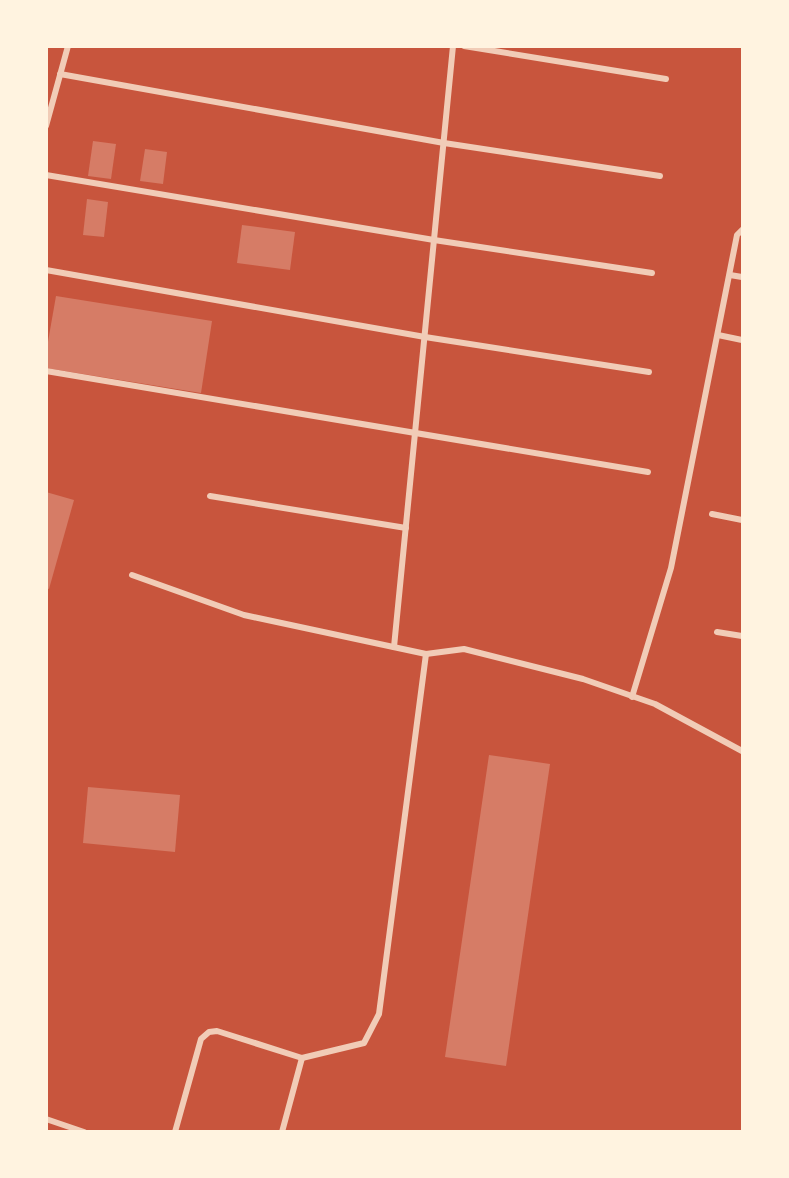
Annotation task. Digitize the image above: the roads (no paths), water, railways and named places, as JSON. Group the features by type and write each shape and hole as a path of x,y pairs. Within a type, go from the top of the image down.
{"street":[{"path":"46,126 68,46"},
{"path":"394,647 453,46"},
{"path":"464,46 666,79"},
{"path":"60,74 444,142 660,177"},
{"path":"46,175 434,240 652,273"},
{"path":"632,697 671,568 737,235 742,230"},
{"path":"46,270 425,338 649,372"},
{"path":"730,275 742,277"},
{"path":"718,335 742,340"},
{"path":"46,371 648,472"},
{"path":"210,496 406,528"},
{"path":"712,514 742,520"},
{"path":"132,575 244,615 426,654 464,649 583,679 655,704 742,751"},
{"path":"717,632 742,636"},
{"path":"175,1131 201,1039 209,1032 217,1031 302,1058 364,1043 379,1014 426,654"},
{"path":"282,1131 302,1058"},
{"path":"46,1119 84,1131"}]}
